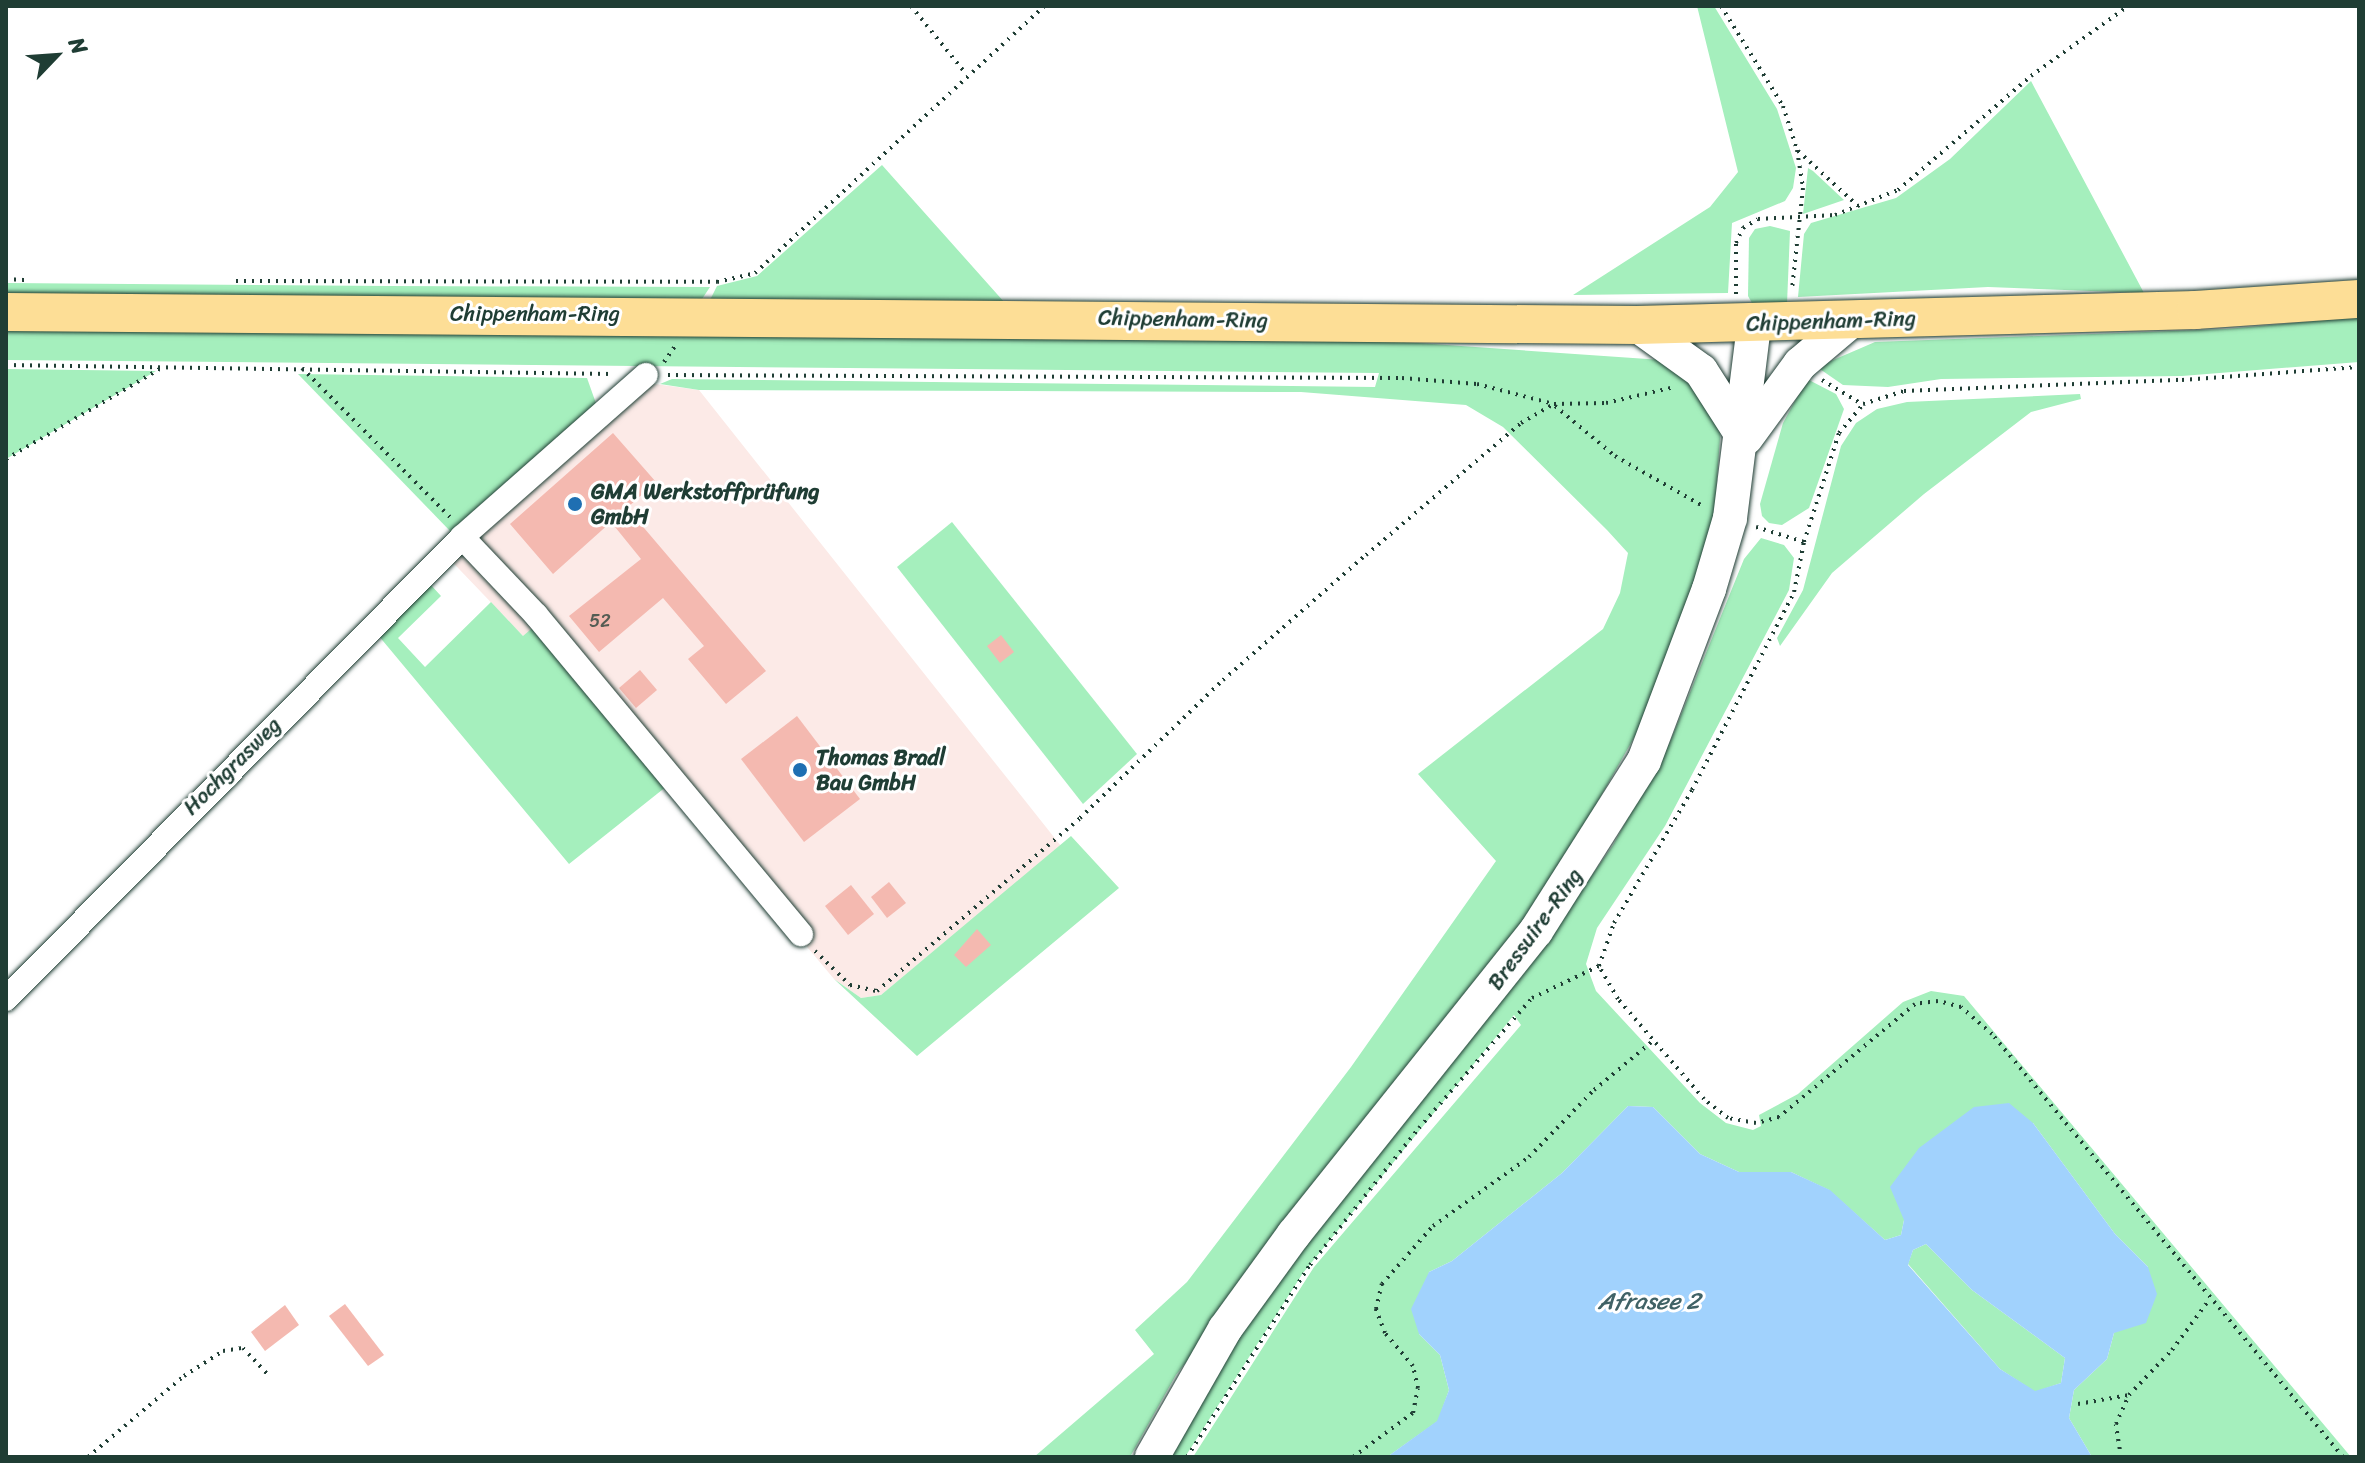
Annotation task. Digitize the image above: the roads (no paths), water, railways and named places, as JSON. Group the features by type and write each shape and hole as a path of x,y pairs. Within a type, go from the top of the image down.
{"main road":[{"name":"Chippenham-Ring","path":"6,312 1637,325 2196,310 2359,299"},
{"path":"1637,325 1701,371 1742,440 1800,364 1851,321"},
{"name":"Bressuire-Ring","path":"1152,1457 1234,1317 1536,931 1599,840 1644,761 1709,589 1730,518 1742,440 1745,324"}],"street":[{"name":"Hochgrasweg","path":"6,999 464,535 646,375"},
{"path":"464,535 536,615 801,934"}],"water":[{"name":"Afrasee 2","path":"2009,1103 2033,1123 2115,1234 2148,1267 2157,1294 2146,1323 2114,1333 2107,1359 2074,1390 2069,1418 2092,1457 1387,1457 1437,1421 1449,1390 1440,1355 1419,1334 1411,1309 1429,1272 1452,1261 1562,1173 1628,1106 1653,1107 1700,1154 1739,1172 1791,1172 1830,1190 1885,1240 1901,1235 1904,1220 1890,1187 1919,1148 1974,1107","holes":["1926,1244 1972,1290 2065,1358 2061,1383 2035,1391 2000,1369 1908,1265 1913,1250"]}],"place":[{"name":"GMA Werkstoffprüfung GmbH","path":"575,504"},
{"name":"Thomas Bradl Bau GmbH","path":"800,770"}]}
